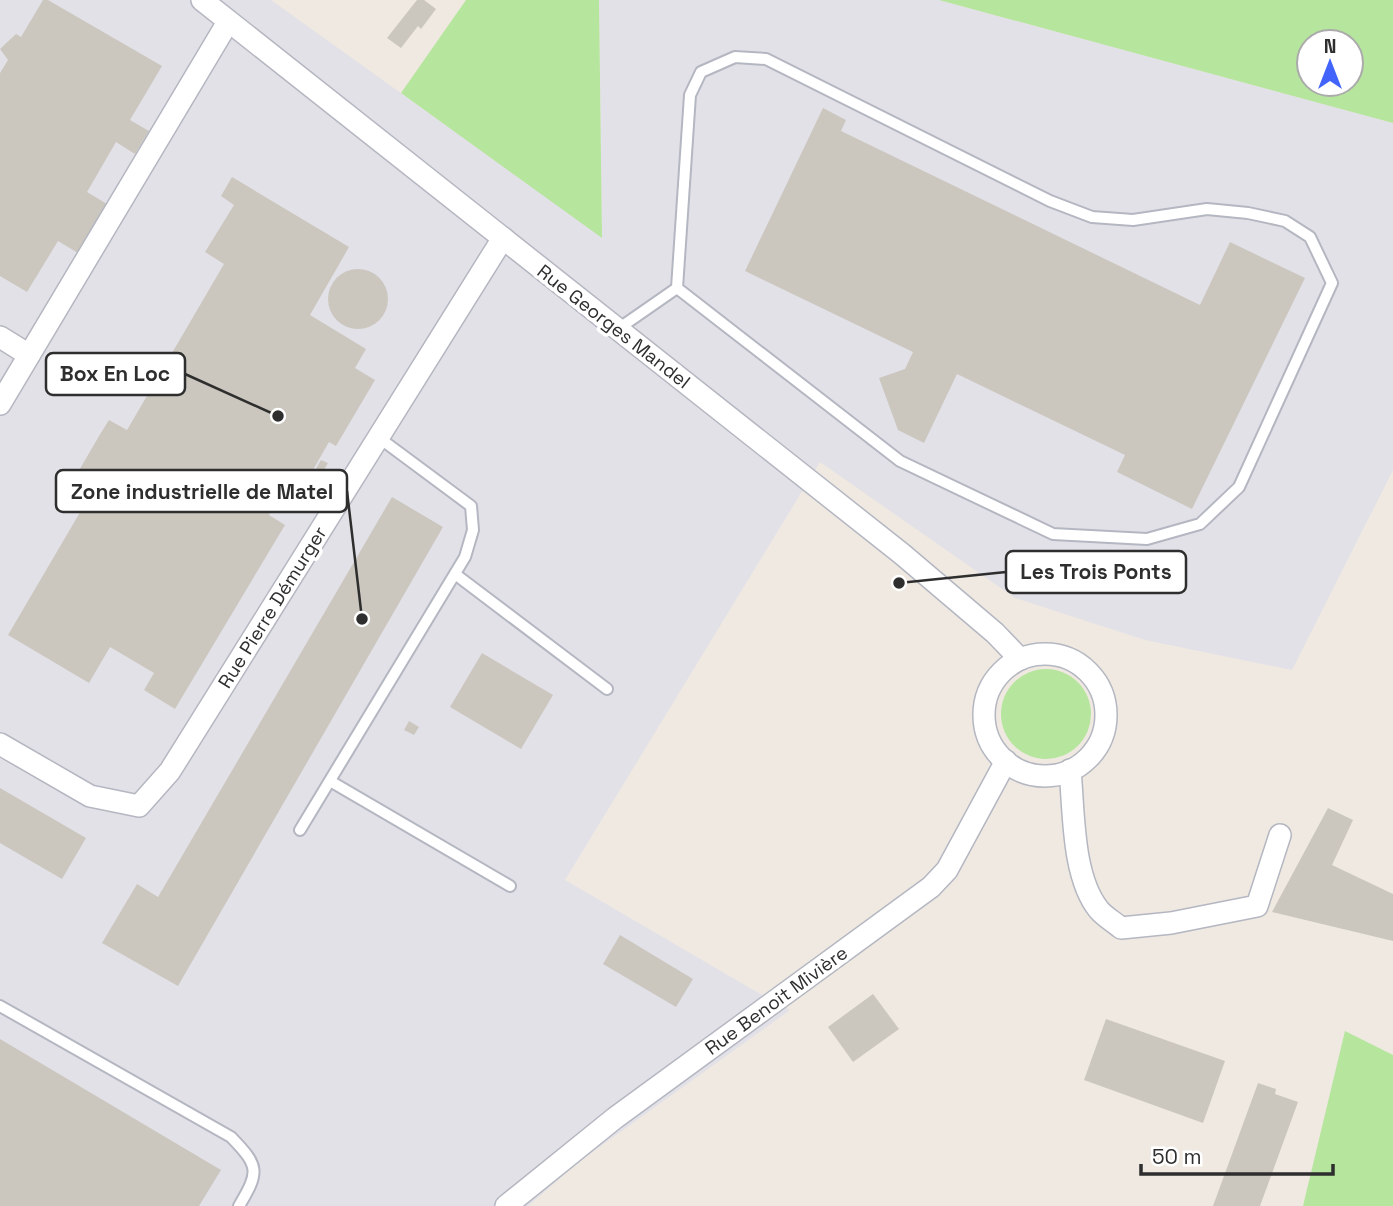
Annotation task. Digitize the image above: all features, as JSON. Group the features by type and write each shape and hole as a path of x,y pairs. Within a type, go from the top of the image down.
{"street":[{"name":"Rue Georges Mandel","path":"202,0 902,554 995,633 1020,659"},
{"path":"0,404 228,22"},
{"name":"Rue Pierre Démurger","path":"0,744 90,796 139,806 170,771 503,238"},
{"path":"0,337 29,355"},
{"path":"1041,654 1062,656 1081,665 1096,681 1104,700 1106,721 1100,741 1088,758 1070,770 1054,775 1037,775 1020,770 1006,761 994,748 986,732 986,697 993,682 1005,668 1020,659 1041,654"},
{"name":"Rue Benoit Mivière","path":"506,1206 615,1118 931,887 947,870 1006,761"},
{"path":"1070,770 1084,886 1100,911 1121,928 1171,923 1256,906 1280,835"}],"lane":[{"path":"735,57 766,59 1050,201 1092,217 1133,220 1207,209 1248,213 1285,221 1310,237 1332,283 1239,487 1200,524 1147,539 1053,534 900,461 677,288 691,95 701,72 735,57"},
{"path":"618,329 677,288"},
{"path":"300,830 465,558 473,530 471,506 379,437"},
{"path":"455,574 607,689"},
{"path":"330,781 510,886"},
{"path":"0,1006 230,1137 251,1157 254,1181 239,1206"}],"shaded area":[{"path":"0,0 271,0 602,237 599,0 939,0 1393,123 1393,470 1292,670 1145,640 1015,598 820,462 565,880 790,1010 580,1161 528,1206 0,1206"}],"green space":[{"path":"466,0 599,0 602,238 401,93"},
{"path":"939,0 1393,0 1393,123 1301,98 1365,98 1365,28 1295,28 1295,96"},
{"path":"1046,669 1063,672 1078,682 1088,697 1091,714 1088,731 1078,746 1063,756 1046,759 1029,756 1014,746 1004,731 1001,714 1004,697 1014,682 1029,672"},
{"path":"1345,1031 1393,1055 1393,1206 1303,1206"}],"building":[{"path":"43,0 48,0 162,66 130,120 149,131 135,154 116,142 87,192 107,204 78,253 58,241 27,292 0,276 0,73 8,60 0,49 16,34 21,37"},
{"path":"417,0 424,0 436,9 421,29 418,26 401,48 387,38"},
{"path":"823,108 846,120 841,131 1200,305 1230,242 1305,278 1192,509 1117,472 1125,455 957,374 924,443 898,430 879,378 905,369 913,352 745,271"},
{"path":"232,177 349,247 310,315 366,349 355,368 375,380 336,446 329,442 295,501 283,493 269,515 285,525 175,709 144,690 154,673 110,647 89,683 8,635 89,497 70,486 99,436 109,420 127,430 224,264 205,252 234,205 221,196"},
{"path":"352,269 364,269 383,282 388,299 386,311 375,324 364,329 352,329 333,316 328,305 328,293 341,274"},
{"path":"321,460 328,463 321,475 314,472"},
{"path":"392,497 443,527 178,986 102,943 137,884 158,897"},
{"path":"482,653 553,695 521,749 450,707"},
{"path":"409,721 419,727 414,735 404,730"},
{"path":"0,788 86,838 62,879 0,843"},
{"path":"1328,808 1353,820 1332,865 1393,894 1393,941 1272,912"},
{"path":"620,935 693,979 676,1007 603,964"},
{"path":"873,994 899,1029 853,1062 828,1027"},
{"path":"1106,1019 1225,1061 1203,1123 1084,1080"},
{"path":"0,1039 221,1170 199,1206 0,1206"},
{"path":"1258,1083 1276,1089 1275,1094 1298,1102 1260,1206 1213,1206"}],"place":[{"name":"Box En Loc","path":"278,416"},
{"name":"Les Trois Ponts","path":"899,583"},
{"name":"Zone industrielle de Matel","path":"362,619"}]}
